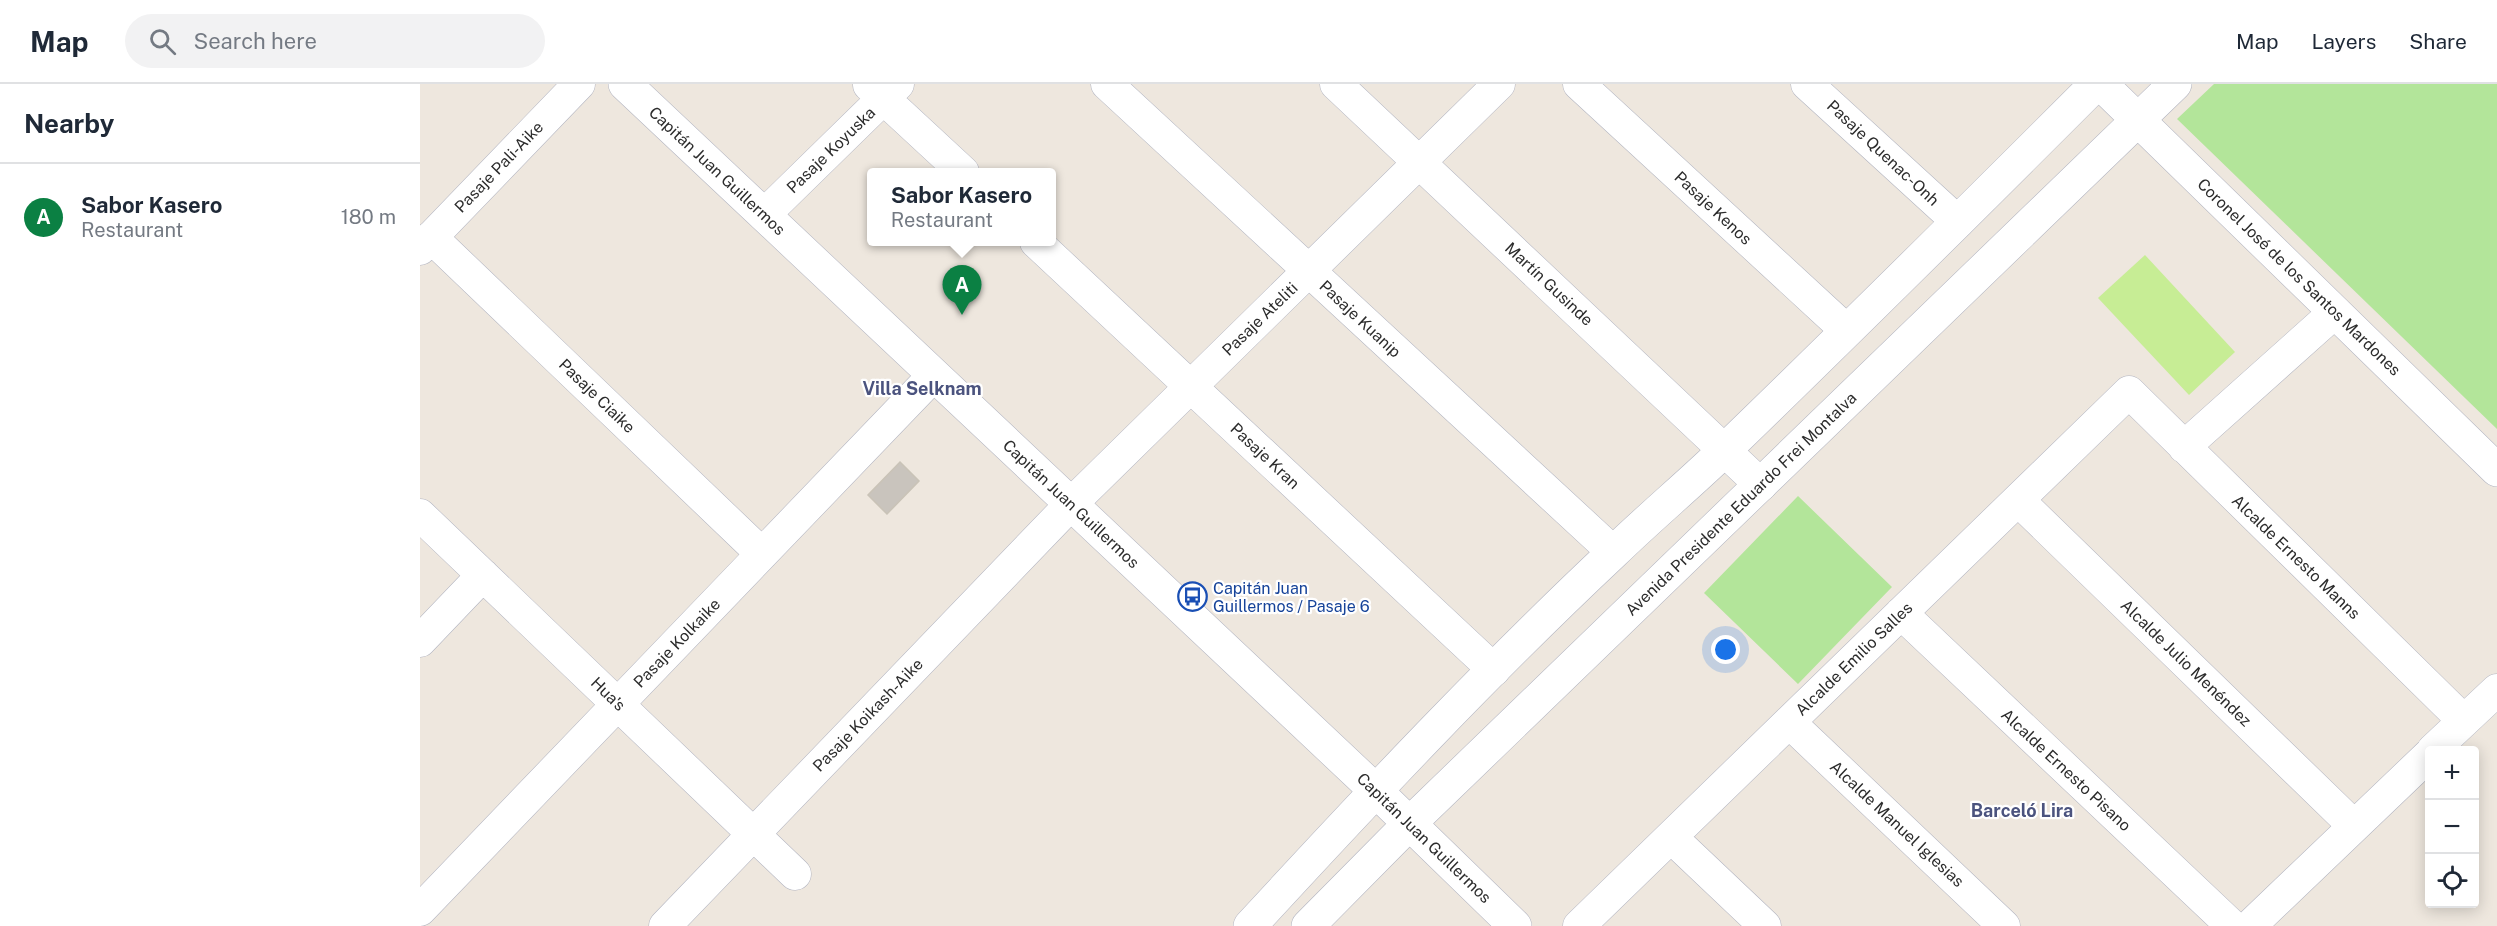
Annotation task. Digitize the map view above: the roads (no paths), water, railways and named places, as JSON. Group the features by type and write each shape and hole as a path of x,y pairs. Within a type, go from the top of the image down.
{"main road":[{"name":"Capitán Juan Guillermos","path":"625,84 1376,790 1515,926"},
{"path":"1250,926 1376,790 1494,670 1613,552 1725,450 2096,84"},
{"name":"Coronel José de los Santos Mardones","path":"2101,84 2497,470"},
{"name":"Avenida Presidente Eduardo Frei Montalva","path":"1308,926 1410,823 2175,84"}],"street":[{"name":"Pasaje Pali-Aike","path":"426,243 579,84"},
{"name":"Pasaje Kuanip","path":"1107,84 1613,552"},
{"name":"Martín Gusinde","path":"1336,84 1761,485"},
{"name":"Pasaje Ateliti","path":"1071,504 1499,84"},
{"name":"Pasaje Kenos","path":"1579,84 1847,331"},
{"name":"Pasaje Quenac-Onh","path":"1808,84 1958,222"},
{"name":"Pasaje Koyuska","path":"764,215 883,89"},
{"path":"883,89 959,168"},
{"name":"Pasaje Ciaike","path":"426,243 762,554"},
{"name":"Pasaje Kran","path":"1040,246 1494,670"},
{"path":"2184,447 2335,312"},
{"name":"Pasaje Kolkaike","path":"420,910 934,375"},
{"name":"Alcalde Ernesto Manns","path":"2129,392 2464,722"},
{"name":"Alcalde Emilio Salles","path":"1579,926 2129,392"},
{"name":"Alcalde Julio Menéndez","path":"2018,500 2354,826"},
{"name":"Pasaje Koikash-Aike","path":"665,926 1071,504"},
{"name":"Hua's","path":"420,515 795,874"},
{"path":"420,641 483,575"},
{"name":"Alcalde Ernesto Pisano","path":"1901,613 2232,926"},
{"path":"2437,746 2497,690"},
{"name":"Alcalde Manuel Iglesias","path":"1789,722 2004,926"},
{"path":"2250,926 2425,759"},
{"path":"1671,837 1765,926"}],"place":[{"name":"Sabor Kasero","path":"962,315"},
{"name":"Capitán Juan Guillermos / Pasaje 6","path":"1192,597"}],"district":[{"name":"Villa Selknam","path":"922,388"},
{"name":"Barceló Lira","path":"2022,810"}]}
